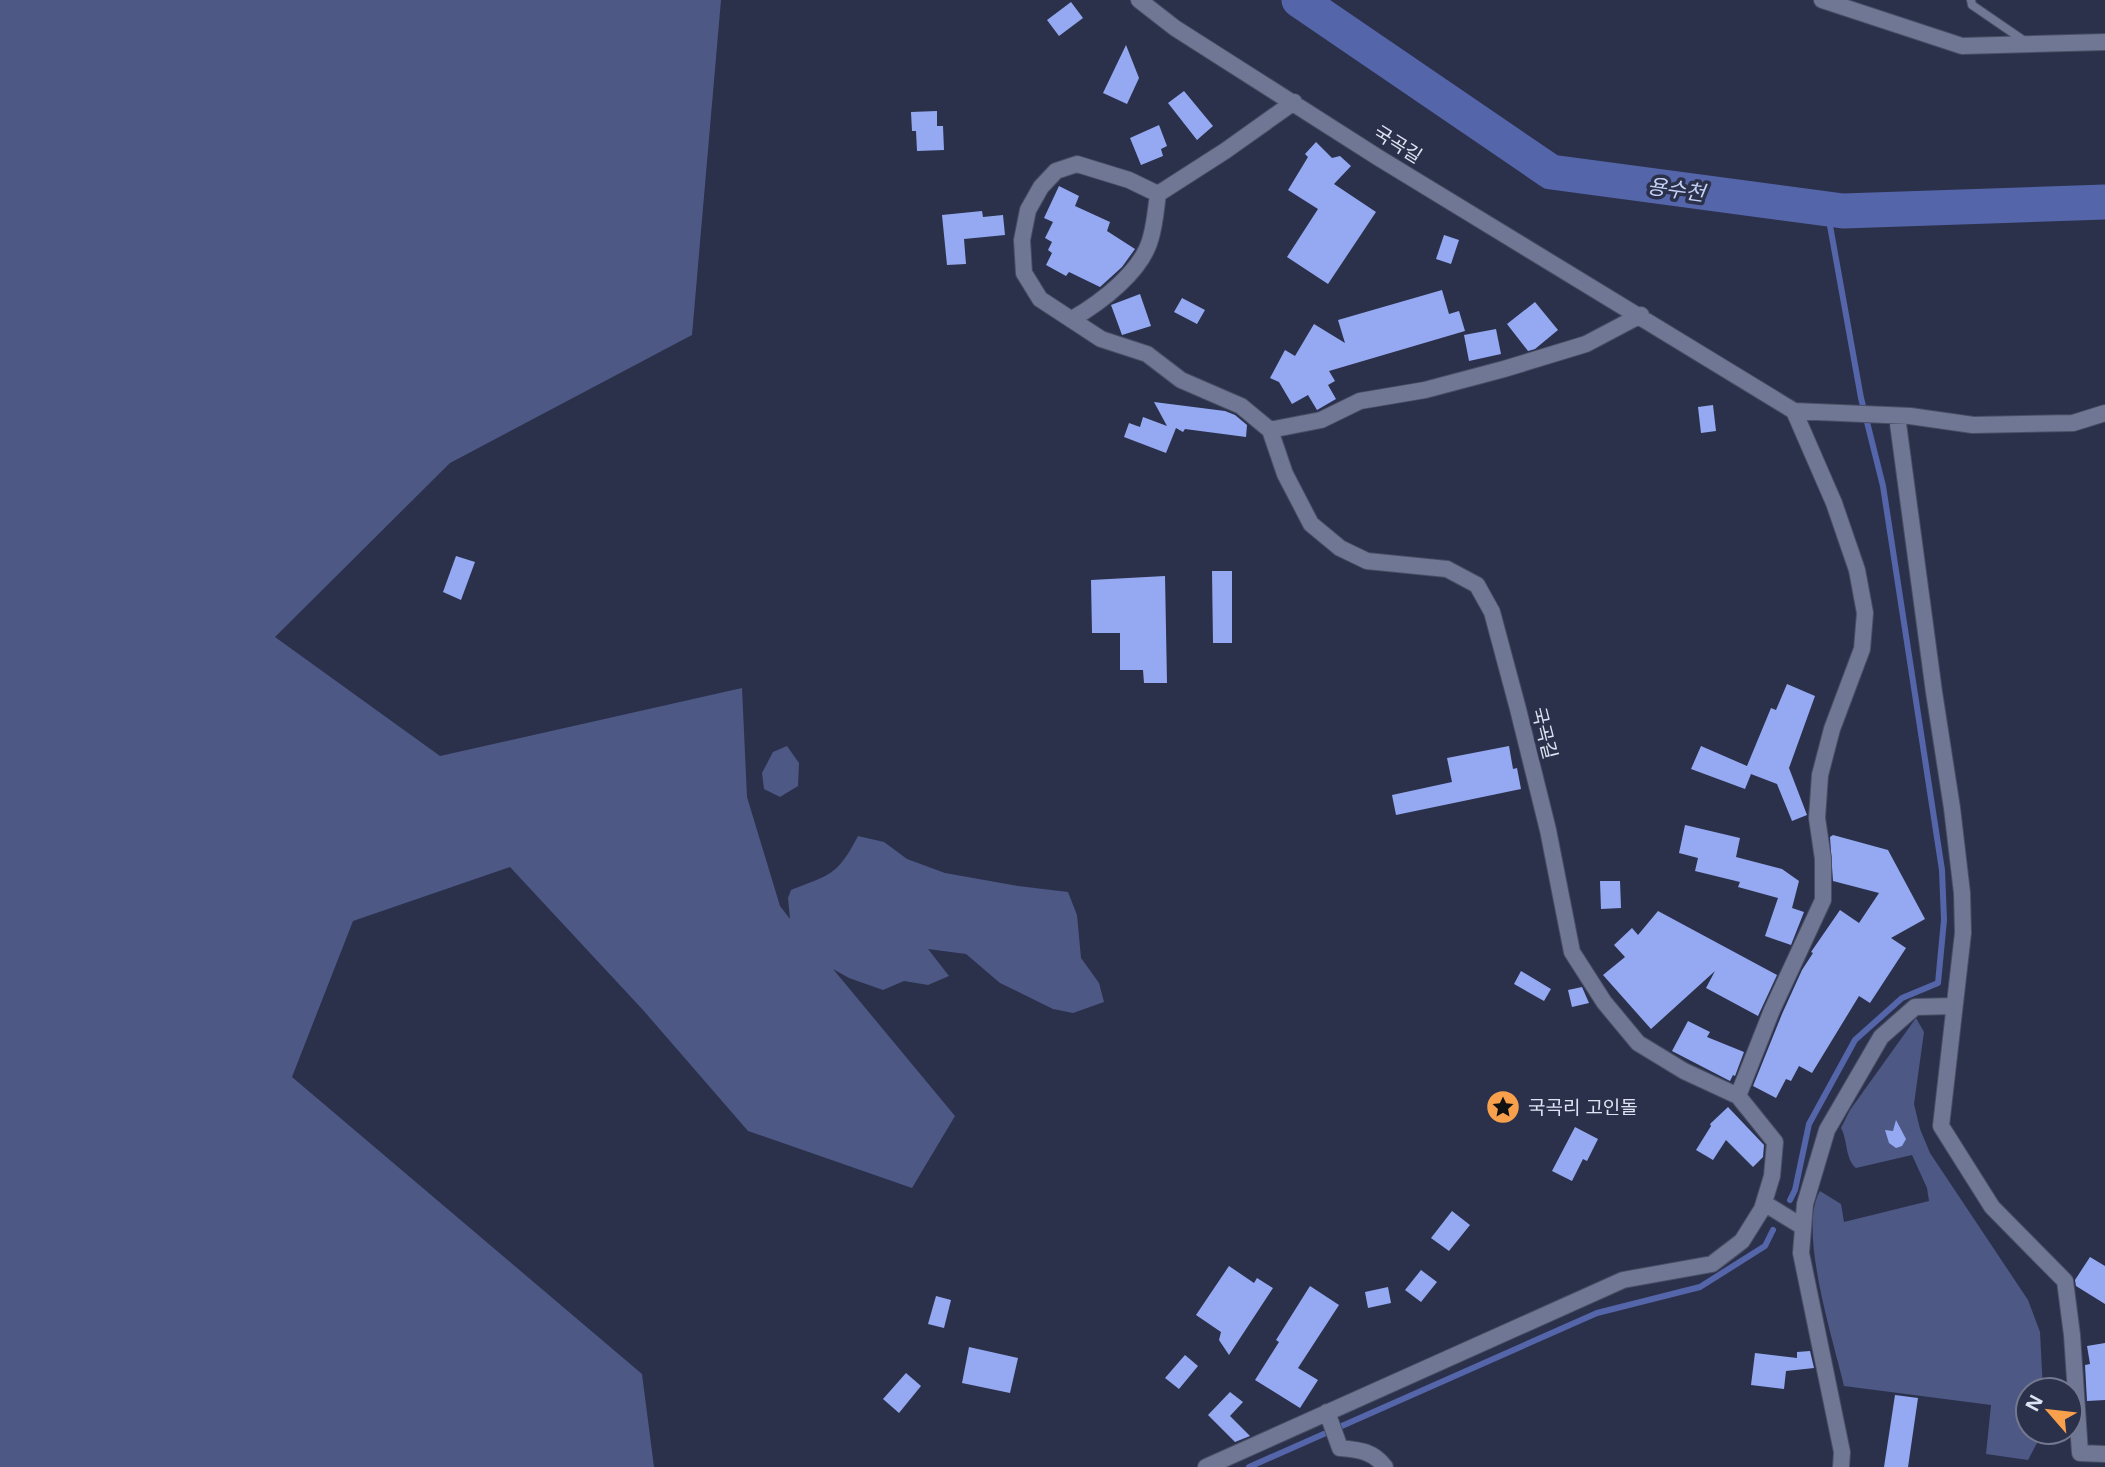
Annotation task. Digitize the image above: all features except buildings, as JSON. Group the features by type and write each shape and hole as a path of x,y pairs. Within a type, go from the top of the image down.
{"street":[{"name":"국곡길","path":"1139,0 1175,27 1539,257 1641,315 1794,411"},
{"path":"1822,0 1962,46 2105,41"},
{"path":"1072,319 1099,303 1130,274 1151,240 1158,194 1294,102"},
{"path":"1158,194 1129,180 1077,164 1056,171 1041,187 1028,209 1022,240 1024,273 1040,299 1101,339 1147,354 1181,380 1241,405 1270,430 1321,421 1360,401 1425,390 1528,362 1586,344 1641,315"},
{"path":"1206,1467 1328,1415 1623,1280 1712,1264 1742,1241 1764,1203 1772,1176 1775,1142 1738,1096 1772,1010 1823,900 1823,859 1817,818 1820,775 1832,729 1862,649 1865,613 1853,558 1794,411 1893,415 1973,425 2073,423 2105,413"},
{"path":"1893,415 1952,808 1962,893 1963,933 1941,1126 1992,1207 2065,1281 2072,1335 2080,1453 2105,1454"},
{"name":"국곡길","path":"1270,430 1284,474 1311,524 1340,548 1367,561 1447,569 1477,586 1492,612 1518,709 1548,830 1572,952 1604,1002 1638,1043 1684,1071 1738,1096"},
{"path":"1841,1467 1842,1452 1801,1253 1805,1204 1827,1130 1881,1037 1915,1007 1954,1006"},
{"path":"1764,1203 1803,1227"},
{"path":"1328,1415 1340,1448 1363,1450 1376,1455 1385,1467"}],"lane":[{"path":"1971,0 1972,5 2028,44"}],"shaded area":[{"path":"0,0 721,0 692,335 450,463 275,637 440,756 742,688 747,797 780,906 790,919 788,898 791,890 832,872 844,859 858,836 884,842 907,859 945,873 1068,892 1077,915 1081,958 1099,983 1104,1002 1073,1013 1053,1009 1000,983 966,954 928,949 949,976 928,985 904,981 883,990 849,978 833,969 955,1116 912,1188 748,1131 643,1010 510,867 353,921 292,1077 642,1374 654,1467 0,1467"},
{"path":"787,746 799,763 798,786 780,797 764,789 762,773 773,752"},
{"path":"1916,1018 1924,1032 1914,1104 1920,1129 1930,1153 2028,1300 2040,1332 2042,1376 2014,1376 2014,1446 2035,1446 2028,1460 1986,1454 1991,1405 1844,1386 1815,1258 1814,1208 1820,1191 1841,1204 1844,1222 1929,1201 1927,1188 1912,1155 1856,1168 1852,1164 1841,1128 1850,1110"}],"waterway":[{"name":"용수천","path":"1299,0 1551,172 1843,211 2105,202"},
{"path":"1790,1200 1795,1190 1809,1124 1855,1040 1902,998 1938,983 1944,920 1942,870 1883,486 1861,398 1827,209"},
{"path":"1249,1467 1597,1313 1700,1287 1765,1246 1773,1230"}],"place":[{"name":"국곡리 고인돌","path":"1503,1107"}]}
